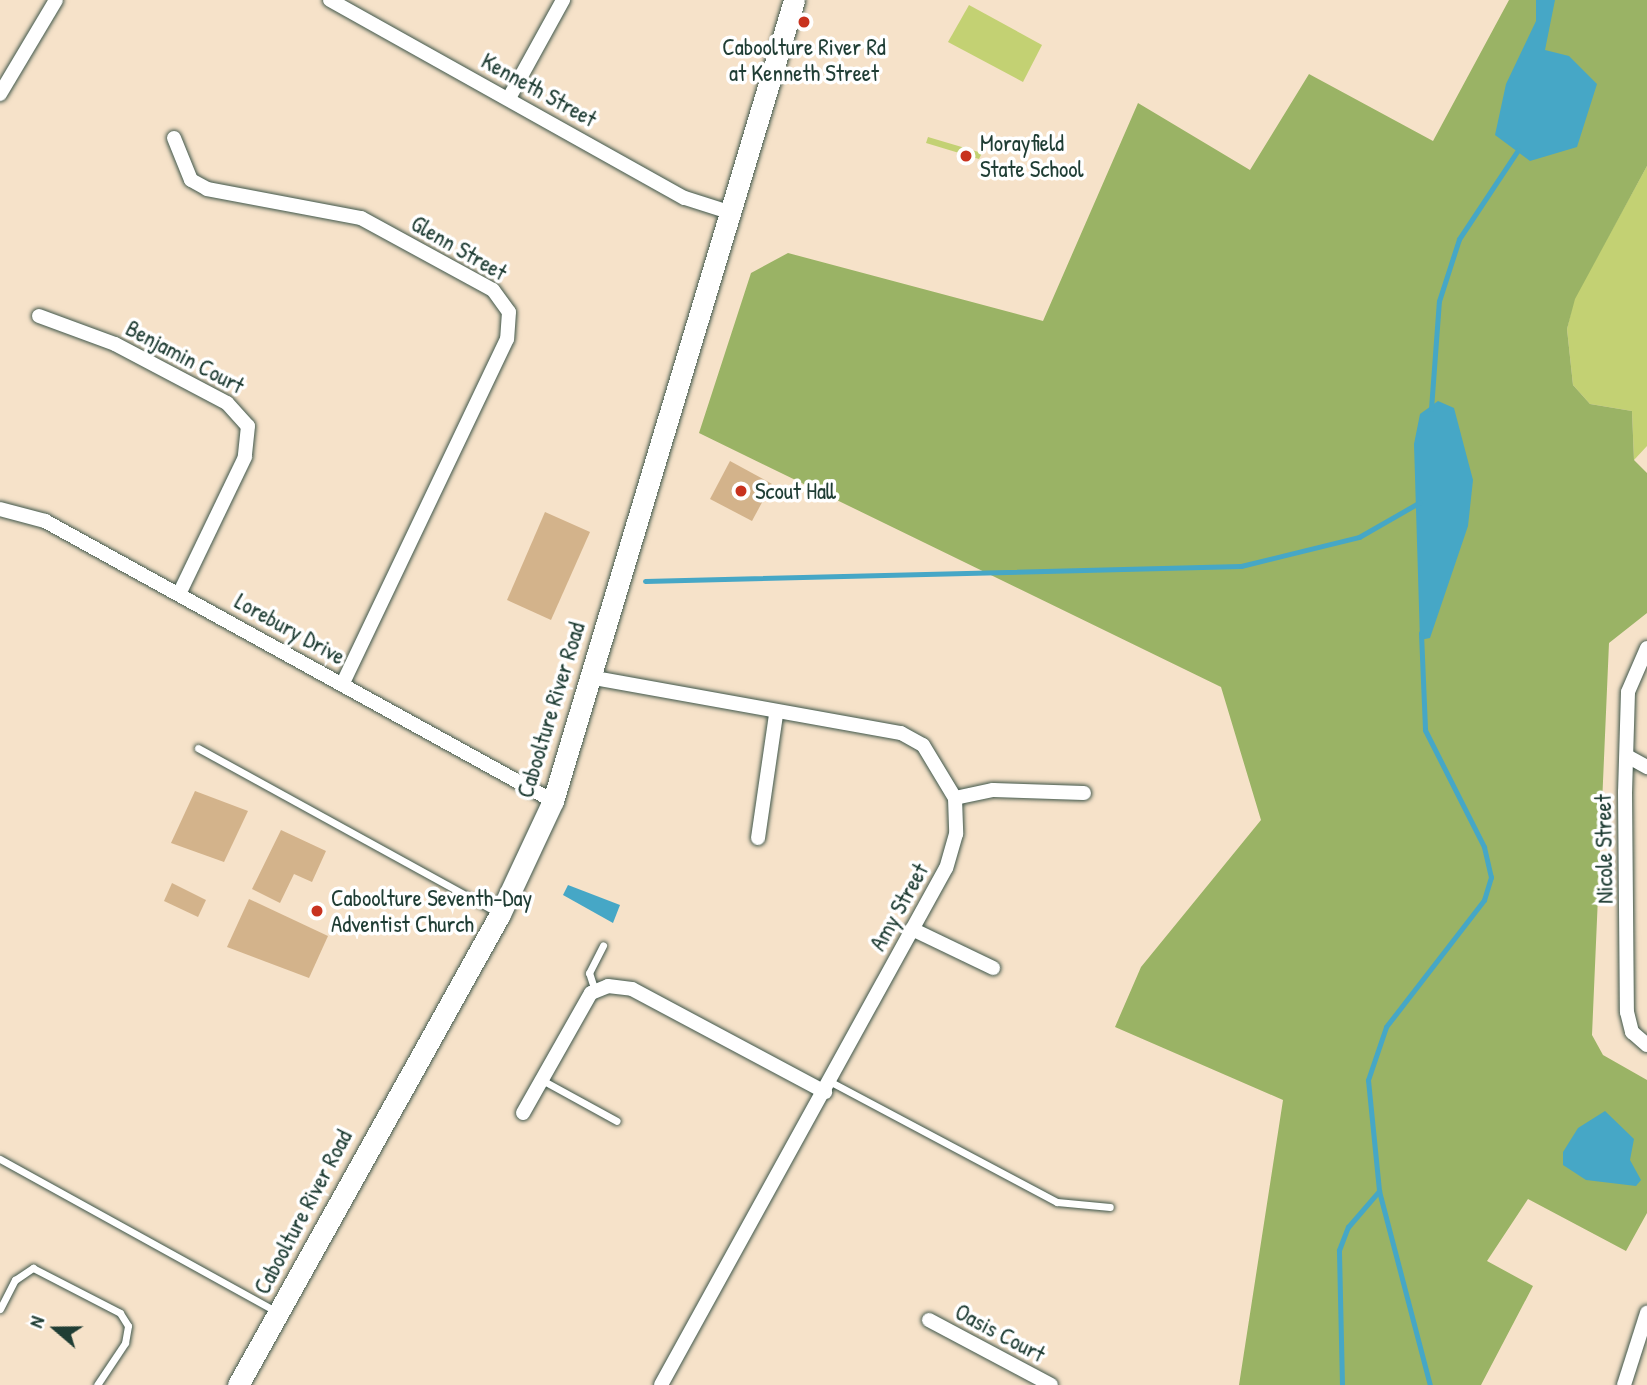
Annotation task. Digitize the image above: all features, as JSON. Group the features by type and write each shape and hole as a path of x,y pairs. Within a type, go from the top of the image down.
{"main road":[{"name":"Caboolture River Road","path":"238,1385 500,914 553,801 794,0"}],"street":[{"path":"0,94 56,0"},
{"name":"Kenneth Street","path":"330,0 685,198 729,212"},
{"path":"509,98 563,0"},
{"name":"Glenn Street","path":"174,138 191,180 207,189 361,218 493,290 509,312 507,340 342,685"},
{"name":"Benjamin Court","path":"38,316 115,344 216,397 248,426 245,457 179,594"},
{"name":"Lorebury Drive","path":"0,509 45,521 553,801"},
{"name":"Nicole Street","path":"1647,648 1628,692 1627,756 1627,1012 1632,1032 1647,1045"},
{"path":"589,677 776,715 901,733 923,745 955,799 993,790 1084,793"},
{"path":"758,838 776,715"},
{"path":"1627,756 1647,767"},
{"name":"Amy Street","path":"661,1385 828,1087 953,851 955,799"},
{"path":"912,929 993,968"},
{"path":"523,1113 595,992 632,989 828,1087"},
{"path":"1624,1385 1647,1312"},
{"name":"Oasis Court","path":"929,1320 1051,1385"}],"lane":[{"path":"198,748 500,914"},
{"path":"595,992 589,973 603,945"},
{"path":"542,1080 617,1121"},
{"path":"828,1087 1057,1202 1110,1207"},
{"path":"0,1158 278,1314"},
{"path":"0,1309 15,1280 33,1268 120,1313 128,1326 125,1343 97,1385"}],"green space":[{"path":"1509,0 1647,0 1647,166 1575,299 1567,329 1573,385 1590,404 1632,411 1634,460 1647,473 1647,613 1609,643 1592,1035 1603,1055 1647,1080 1647,1213 1626,1251 1528,1199 1487,1261 1533,1286 1481,1385 1239,1385 1283,1100 1115,1027 1141,967 1261,820 1221,687 699,433 751,273 788,253 1043,321 1138,103 1250,170 1309,74 1433,141"},
{"path":"969,5 1042,45 1023,82 948,42"},
{"path":"928,137 982,153 979,159 926,143"},
{"path":"1647,166 1647,446 1634,460 1632,411 1590,404 1573,385 1567,329 1574,299"}],"water":[{"path":"1536,0 1555,0 1545,50 1569,56 1597,84 1577,147 1530,161 1495,135 1506,84 1536,21"},
{"path":"1438,401 1454,408 1473,480 1468,526 1430,638 1420,640 1414,444 1420,414"},
{"path":"568,885 620,905 613,923 563,895"},
{"path":"1605,1111 1634,1139 1630,1160 1641,1180 1636,1186 1586,1180 1563,1165 1563,1152 1578,1128"}],"building":[{"name":"Scout Hall","path":"730,461 772,484 752,521 710,499"},
{"path":"545,512 590,532 551,620 507,600"},
{"path":"195,791 248,811 224,862 171,843"},
{"path":"281,830 326,851 312,882 294,874 280,903 252,889"},
{"path":"172,883 206,900 198,917 164,901"},
{"path":"249,899 328,936 309,978 227,947"}],"waterway":[{"path":"1431,409 1439,301 1459,239 1518,150"},
{"path":"645,581 1241,566 1359,537 1420,502"},
{"path":"1421,633 1425,730 1484,847 1491,877 1484,900 1386,1027 1368,1080 1379,1191 1430,1385"},
{"path":"1342,1385 1339,1250 1348,1227 1379,1191"}],"place":[{"name":"Caboolture River Rd at Kenneth Street","path":"804,22"},
{"name":"Morayfield State School","path":"966,156"},
{"name":"Scout Hall","path":"741,491"},
{"name":"Caboolture Seventh-Day Adventist Church","path":"317,911"}]}
